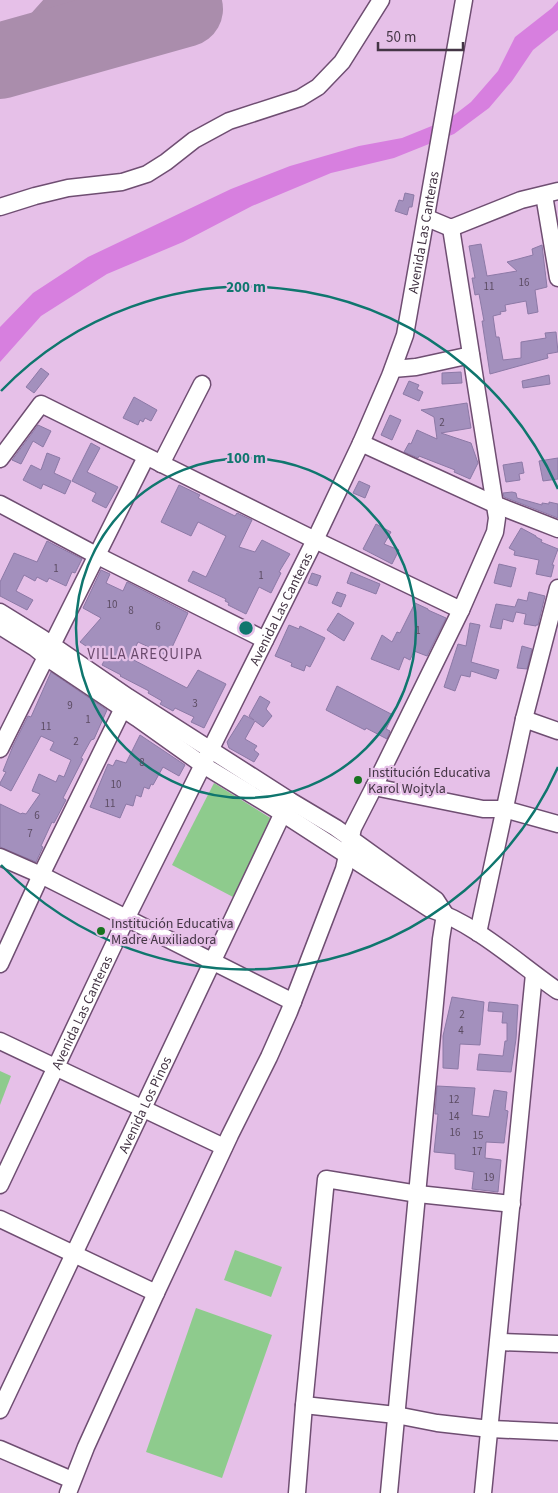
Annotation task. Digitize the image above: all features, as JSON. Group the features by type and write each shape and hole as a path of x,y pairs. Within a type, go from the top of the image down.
{"street":[{"path":"0,207 68,188 122,182 147,174 194,140 229,121 300,98 318,87 342,62 381,0"},
{"name":"Avenida Las Canteras","path":"0,1185 126,919 315,540 361,443 393,368 404,335 464,0"},
{"path":"426,218 451,228 521,200 551,193 558,278"},
{"path":"0,1449 70,1487 156,1293 224,1147 269,1057 293,1002 344,869 352,828 461,610 495,532 497,518 451,228"},
{"path":"393,368 416,367 471,355"},
{"path":"161,464 202,384"},
{"path":"0,460 41,404 461,610"},
{"path":"361,443 494,504 558,529"},
{"path":"0,749 146,457"},
{"path":"0,504 96,555 265,640"},
{"path":"478,933 524,720 558,588"},
{"path":"0,612 42,638 49,651"},
{"path":"0,626 35,648 49,651 126,703 203,764 286,807"},
{"path":"126,703 211,750 286,807 436,900 445,914 478,933 558,991"},
{"path":"0,964 41,875 126,703"},
{"path":"524,720 558,732"},
{"path":"374,787 483,809 504,809 558,824"},
{"name":"Avenida Los Pinos","path":"0,1410 286,807"},
{"path":"0,857 41,875 293,1002"},
{"path":"389,1493 445,914"},
{"path":"484,1493 534,974"},
{"path":"0,1041 224,1147"},
{"path":"297,1493 326,1179 418,1194 512,1204"},
{"path":"0,1219 156,1293"},
{"path":"499,1342 558,1344"},
{"path":"304,1405 396,1415 438,1423 490,1429 558,1432"}],"green space":[{"path":"214,783 272,819 233,897 172,865"},
{"path":"0,1071 11,1076 0,1105"},
{"path":"235,1250 282,1267 271,1297 224,1280"},
{"path":"196,1308 272,1335 222,1478 146,1452"}],"shaded area":[{"path":"558,1 558,30 533,50 512,81 489,108 454,134 394,158 331,173 252,206 183,242 107,274 41,316 0,362 0,327 33,293 88,257 231,189 290,166 359,146 402,138 449,119 471,102 498,71 515,37 552,8"}],"building":[{"path":"405,193 414,195 412,207 409,207 407,215 395,211 399,200 403,201"},
{"path":"481,244 487,276 517,271 507,262 533,255 532,249 542,245 547,287 535,290 538,312 528,314 526,301 505,305 506,311 493,316 496,337 499,337 503,360 521,358 521,342 546,338 545,333 556,332 558,352 547,354 548,358 490,374 482,321 484,321 479,294 475,295 472,278 475,278 469,246"},
{"path":"41,368 49,374 34,393 26,387"},
{"path":"461,372 462,383 442,384 442,373"},
{"path":"549,375 550,384 523,388 522,381"},
{"path":"409,381 419,385 417,389 423,392 419,401 403,394"},
{"path":"134,397 157,410 151,421 145,418 143,422 140,420 138,425 123,418"},
{"path":"467,403 471,428 441,433 471,443 478,463 470,479 454,472 455,470 404,452 409,443 411,444 417,430 437,439 434,417 421,410"},
{"path":"390,415 401,420 392,440 381,435"},
{"path":"38,425 51,431 43,447 33,441 21,464 12,460"},
{"path":"91,443 100,448 87,472 118,487 106,508 92,501 96,493 72,481"},
{"path":"47,453 60,458 54,473 71,481 65,494 43,484 41,489 23,480 31,465 41,470"},
{"path":"558,458 558,479 543,481 539,461"},
{"path":"522,462 524,473 519,474 520,480 506,482 503,465"},
{"path":"359,481 370,486 365,498 353,493"},
{"path":"179,485 200,495 198,498 235,516 237,513 252,520 239,547 255,552 262,540 290,554 279,572 281,573 271,593 259,587 246,614 228,605 229,603 225,601 226,599 188,581 193,571 206,577 226,536 198,522 191,536 161,522"},
{"path":"503,493 516,493 517,498 542,505 542,503 549,504 549,502 558,504 558,518 504,497"},
{"path":"376,524 391,532 384,544 399,550 392,564 363,549"},
{"path":"521,528 542,540 541,542 558,549 552,565 554,565 551,577 536,574 539,560 514,555 515,551 509,548"},
{"path":"47,541 82,559 75,573 72,572 66,586 49,578 47,582 37,577 35,581 24,575 16,591 33,600 27,610 0,596 0,582 14,553 37,562"},
{"path":"499,564 516,568 511,587 494,583"},
{"path":"101,570 110,574 106,583 123,591 127,582 188,613 168,656 138,642 130,658 187,688 198,670 226,684 204,728 191,722 194,717 175,708 173,711 160,704 162,701 148,693 149,691 102,665 105,659 80,642 101,618 83,608"},
{"path":"351,572 380,584 376,594 347,583"},
{"path":"312,573 321,576 317,586 308,583"},
{"path":"337,592 346,595 341,607 332,603"},
{"path":"529,592 545,596 538,625 524,624 526,614 516,612 513,622 503,619 501,629 490,627 496,604 515,607 518,599 527,601"},
{"path":"415,603 446,618 427,656 414,651 410,660 404,657 399,670 371,659 382,635 392,642 397,632 400,633"},
{"path":"338,613 354,623 344,641 327,630"},
{"path":"470,623 480,625 471,662 499,670 496,679 471,671 470,677 461,675 455,691 444,687 458,644 466,646"},
{"path":"289,625 299,629 300,626 325,638 310,667 306,665 304,671 291,666 292,663 275,656"},
{"path":"522,646 532,649 527,669 517,668"},
{"path":"51,672 107,710 94,739 91,740 81,758 83,759 63,798 66,800 54,823 52,822 36,862 0,847 0,804 21,814 26,814 40,794 32,791 39,774 56,782 59,775 64,777 71,760 50,750 54,742 41,736 11,791 0,785 0,783 6,772 3,771 13,746 28,716 31,717"},
{"path":"337,686 393,715 386,729 390,731 387,739 326,710"},
{"path":"260,696 270,702 266,709 272,716 263,727 255,721 245,739 257,746 254,750 259,754 254,762 229,748 227,742 244,715 254,720 249,716"},
{"path":"140,735 185,765 179,776 163,767 153,785 151,784 149,789 144,787 141,797 136,795 133,806 126,804 120,818 90,807 108,764 113,766 116,760 126,763"},
{"path":"452,997 484,1002 480,1045 460,1044 458,1069 443,1068 443,1036"},
{"path":"489,1002 518,1005 516,1039 511,1072 477,1070 479,1054 503,1056 505,1041 507,1041 507,1023 502,1023 503,1012 488,1011"},
{"path":"437,1086 475,1088 472,1115 489,1117 494,1090 507,1092 505,1110 508,1111 504,1143 486,1142 485,1158 501,1160 498,1192 472,1189 474,1172 455,1169 455,1154 434,1152 438,1114 435,1114"}],"taxiway":[{"path":"4,60 19,50 64,0"},
{"path":"54,46 94,45 109,48 127,44 140,33 146,18 146,0"}],"runway":[{"path":"0,61 185,9"}],"place":[{"name":"Institución Educativa Karol Wojtyla","path":"358,780"},
{"name":"Institución Educativa Madre Auxiliadora","path":"101,931"}],"district":[{"name":"VILLA AREQUIPA","path":"145,654"}]}
